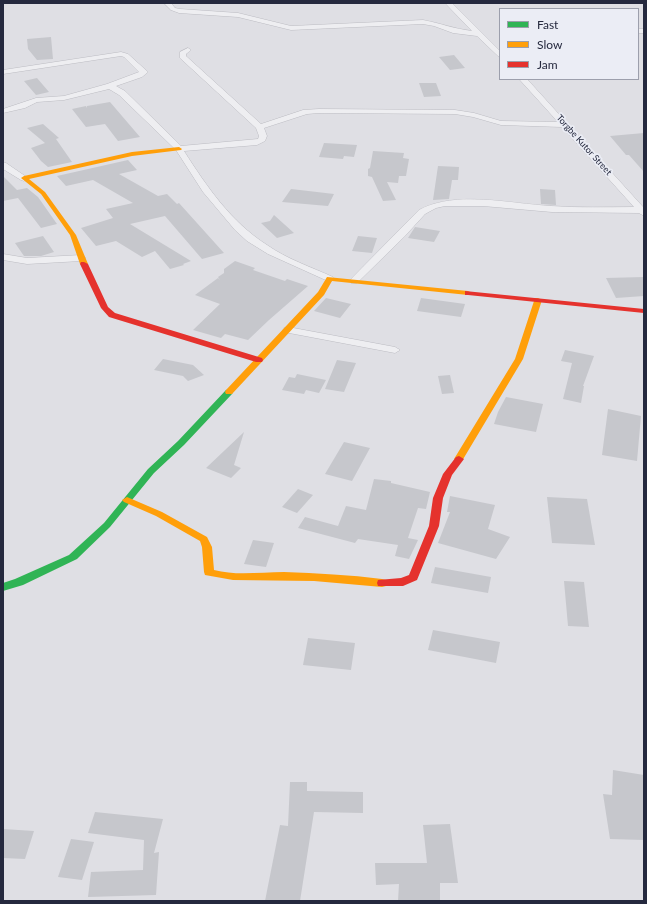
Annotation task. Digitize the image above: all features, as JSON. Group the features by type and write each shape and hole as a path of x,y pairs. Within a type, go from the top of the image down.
{"street":[{"path":"167,3 173,9 179,11 238,15 291,28 423,22 435,24 453,31 479,34"},
{"path":"448,3 499,54"},
{"path":"488,42 499,41"},
{"path":"24,178 132,154 254,143 261,141 263,136 260,127 182,57 182,53 188,50"},
{"path":"3,72 121,54 126,55 143,71 139,76 110,86 60,99 36,100 3,111"},
{"name":"Torgbe Kutor Street","path":"524,80 643,212"},
{"path":"110,86 122,93 131,104 179,149 199,183 248,237 264,248 330,279 644,311"},
{"path":"260,127 306,112 320,111 455,112 474,115 501,123 566,125"},
{"path":"3,165 24,178 43,193 62,218 73,235 81,258 105,308 112,315 259,360"},
{"path":"354,281 422,212 433,206 445,203 483,203 552,209 643,212"},
{"path":"3,257 27,261 81,258"},
{"path":"3,588 73,556 107,525 151,471 181,442 288,330 321,293 330,279"},
{"path":"127,500 159,514 204,539 208,546 207,567 209,572 219,576 350,579 398,584 407,583 413,577 434,526 438,498 448,474 465,450 519,359 538,300"},
{"path":"288,330 395,350"}],"building":[{"path":"51,37 53,59 37,60 28,49 27,39"},
{"path":"454,55 465,68 450,70 439,57"},
{"path":"37,78 49,92 36,95 24,81"},
{"path":"419,83 436,83 441,96 424,97"},
{"path":"110,102 140,137 118,141 105,124 86,127 72,109 86,106 87,108 87,106"},
{"path":"43,124 59,138 56,139 72,162 48,167 41,161 31,148 45,143 27,128"},
{"path":"644,133 644,172 629,155 626,155 610,136"},
{"path":"324,143 357,145 354,157 344,156 343,159 319,157"},
{"path":"373,151 404,153 403,158 409,159 406,176 399,176 398,183 387,182 396,200 383,201 372,177 368,176 368,169 370,168"},
{"path":"128,160 137,170 119,174 158,196 167,194 177,204 179,203 224,253 202,259 165,216 130,224 191,261 183,264 184,265 170,269 155,251 142,257 116,241 96,246 81,228 113,218 106,209 133,203 93,180 66,186 57,176"},
{"path":"438,166 459,167 458,180 452,180 449,199 433,200"},
{"path":"3,176 17,190 27,188 38,197 57,224 41,228 18,198 3,201"},
{"path":"291,189 334,194 328,206 282,202"},
{"path":"540,189 555,190 556,205 541,204"},
{"path":"274,215 294,233 277,238 261,223 270,221"},
{"path":"415,227 440,231 434,242 408,238"},
{"path":"43,236 54,252 41,256 24,256 15,243"},
{"path":"358,236 377,238 372,253 352,251"},
{"path":"235,261 255,268 253,270 285,281 287,279 308,286 248,340 225,334 221,338 193,330 220,304 195,295 218,278 220,280 218,277 224,273 224,269"},
{"path":"644,277 644,296 616,298 606,278"},
{"path":"326,298 351,304 340,318 314,311"},
{"path":"421,298 465,304 461,317 417,311"},
{"path":"565,350 594,356 583,386 581,403 563,399 572,363 561,361"},
{"path":"163,359 193,365 204,375 188,381 183,376 154,370"},
{"path":"337,360 356,363 344,392 325,389"},
{"path":"297,374 326,380 319,393 306,390 304,394 282,390 289,377 295,378"},
{"path":"450,375 454,393 442,394 438,376"},
{"path":"506,397 543,404 536,432 494,424 498,412"},
{"path":"608,409 641,416 637,461 602,455"},
{"path":"244,432 234,465 241,468 231,478 206,468"},
{"path":"344,442 370,448 352,481 325,474"},
{"path":"374,479 391,481 391,483 430,492 426,509 418,508 408,538 418,540 409,559 395,556 398,545 358,539 355,543 298,528 305,517 338,526 346,506 366,510"},
{"path":"298,489 313,495 297,513 282,507"},
{"path":"450,496 495,505 488,529 510,537 496,559 438,543 450,512 447,512"},
{"path":"547,497 587,499 595,545 552,543"},
{"path":"253,540 274,543 266,567 244,564"},
{"path":"435,567 491,577 488,593 431,583"},
{"path":"564,581 584,582 589,627 568,626"},
{"path":"433,630 500,642 496,663 428,650"},
{"path":"308,638 355,643 351,670 303,665"},
{"path":"613,770 644,775 644,840 610,839 603,794 612,795"},
{"path":"290,782 307,782 307,791 363,792 363,813 314,812 300,901 265,901 280,825 288,826"},
{"path":"95,812 163,819 154,853 159,852 156,895 88,897 91,872 143,870 144,840 88,833"},
{"path":"450,824 458,883 440,883 440,901 398,901 399,884 376,885 375,863 427,863 423,825"},
{"path":"3,829 34,831 25,859 3,858"},
{"path":"71,839 94,842 82,880 58,877"}],"traffic: fast":[{"path":"3,587 19,582 73,557 107,525 151,471 181,443 229,392"}],"traffic: slow":[{"path":"84,264 73,235 43,193 24,178 132,154 179,149"},
{"path":"229,392 321,293 330,279 468,293"},
{"path":"459,459 519,359 538,300"},
{"path":"127,500 159,514 204,539 207,547 209,572 225,576 314,577 382,583"}],"traffic: jam":[{"path":"84,264 105,308 112,315 259,360"},
{"path":"468,293 644,311"},
{"path":"382,583 403,582 413,577 434,526 438,498 448,474 459,459"}]}
